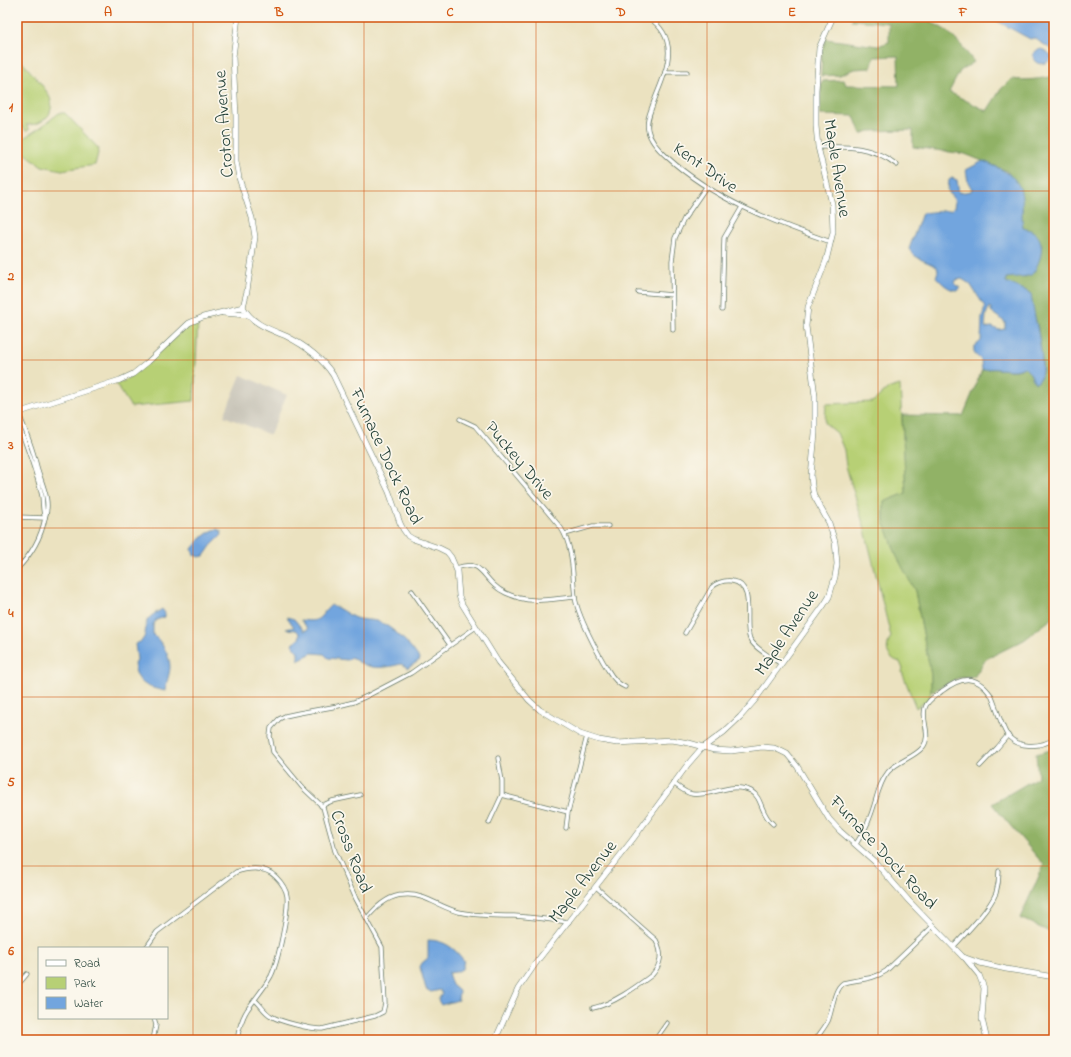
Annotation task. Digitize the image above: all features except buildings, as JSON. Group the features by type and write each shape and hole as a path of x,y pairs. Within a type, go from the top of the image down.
{"street":[{"name":"Croton Avenue","path":"238,17 232,57 236,116 236,161 239,178 252,218 255,237 247,292 243,307"},
{"name":"Kent Drive","path":"648,17 661,28 666,36 669,54 665,72 648,118 648,131 651,140 661,152 681,170 706,187 742,207 804,233 831,242"},
{"name":"Maple Avenue","path":"495,1040 518,989 538,960 596,887 672,783 704,747 724,732 755,700 829,597 837,564 834,539 829,523 814,496 812,486 811,476 815,433 815,396 806,326 808,307 826,261 833,232 832,204 818,147 816,126 819,48 833,17"},
{"path":"665,72 687,72"},
{"path":"818,147 856,147 884,156 897,164"},
{"path":"673,330 672,257 675,238 684,219 706,187"},
{"path":"722,310 724,238 742,207"},
{"path":"638,292 672,295"},
{"path":"34,463 35,458 18,412 120,380 133,374 148,362 185,326 196,319 243,307"},
{"name":"Furnace Dock Road","path":"243,307 252,319 304,347 327,366 333,375 389,492 403,529 408,536 413,539 440,548 451,557 456,568 462,604 498,662 529,700 540,710 572,730 599,740 617,743 672,740 690,742 714,750 723,751 762,747 774,748 787,754 797,766 829,819 840,831 875,862 963,957 993,966 1054,977"},
{"path":"219,313 247,314"},
{"name":"Puckey Drive","path":"460,419 475,426 565,534"},
{"path":"17,420 39,479 44,497 42,510 45,518 42,532 33,550 17,569"},
{"path":"17,517 45,518"},
{"path":"608,526 593,526 565,534 571,559 575,597 580,614 608,671 617,681 626,687"},
{"path":"456,568 466,565 476,566 500,590 520,598 538,600 575,597"},
{"path":"685,633 712,588 716,584 723,581 736,582 743,587 745,592 748,610 748,630 751,640 759,648 782,664"},
{"path":"412,591 450,645"},
{"name":"Cross Road","path":"255,1000 270,1016 314,1029 322,1029 375,1016 383,1012 385,1004 382,947 356,899 335,851 324,811 273,752 270,736 271,728 279,719 298,713 354,702 411,672 476,627"},
{"path":"856,844 866,829 885,777 894,767 924,746 926,737 924,713 927,704 933,697 958,681 965,679 975,681 984,686 991,695 1008,735 1019,743 1036,746 1047,744 1054,739"},
{"path":"980,766 1008,735"},
{"path":"566,828 568,812 587,736"},
{"path":"489,823 502,795 502,781 498,758"},
{"path":"672,783 692,794 701,794 734,788 750,790 757,796 767,819 773,824"},
{"path":"502,795 568,812"},
{"path":"321,806 332,801 360,796"},
{"path":"147,947 157,932 236,872 255,868 264,870 275,876 282,883 287,895 277,961 270,977 250,1005 241,1022 237,1040"},
{"path":"953,947 993,899 998,885 999,871"},
{"path":"593,1008 611,1001 652,975 657,970 661,958 661,952 656,940 596,887"},
{"path":"367,918 376,908 393,897 413,895 425,898 451,910 464,913 542,918 569,922"},
{"path":"816,1039 828,1021 836,993 840,985 880,975 933,926"},
{"path":"963,957 979,975 984,988 982,1019 987,1040"},
{"path":"17,982 21,981 27,974"},
{"path":"153,1040 156,1024 154,1019"},
{"path":"655,1040 667,1023"}],"shaded area":[{"path":"241,375 287,395 270,435 224,416"}],"green space":[{"path":"853,17 923,17 947,31 961,45 974,62 960,71 949,92 987,111 1001,89 1011,79 1022,80 1054,76 1054,617 1024,640 986,659 974,677 958,678 931,692 931,675 915,591 897,557 884,521 884,502 906,493 902,415 963,416 982,370 1018,370 1024,367 1033,379 1043,372 1038,328 1031,303 1031,293 1006,282 1006,278 1017,276 1026,277 1038,262 1042,244 1023,228 1021,215 1023,211 1011,177 1007,171 965,154 913,147 913,130 869,131 861,134 854,116 820,115 822,81 844,80 846,85 899,86 898,56 874,57 871,68 854,69 840,75 821,76 822,51 826,39 878,46 889,42 889,23 852,20"},
{"path":"17,56 46,91 51,103 51,111 48,116 38,123 26,125 30,129 26,131 17,121"},
{"path":"59,113 65,113 99,149 95,165 62,170 42,166 22,151 19,141"},
{"path":"198,322 194,401 131,407 116,384 124,381 181,332 193,323"},
{"path":"900,385 906,493 884,502 884,521 915,591 931,675 931,692 929,699 916,708 902,672 903,669 900,662 892,658 887,649 891,637 865,530 846,466 844,450 837,433 825,423 826,404 873,402 887,389"},
{"path":"1054,749 1054,934 1020,918 1044,865 992,804 1038,777 1036,754"}],"water":[{"path":"999,17 1054,17 1054,32 1051,35 1054,37 1054,51 1034,38 1030,39 997,21"},
{"path":"1041,49 1051,55 1051,59 1048,62 1041,64 1034,60 1033,56 1034,52"},
{"path":"983,161 1000,169 1013,178 1018,183 1021,190 1023,228 1031,230 1040,240 1040,257 1036,269 1032,274 1006,278 1006,282 1031,293 1042,366 1041,375 1038,382 1035,383 1030,373 1024,367 1015,370 982,370 981,360 975,355 974,347 981,341 982,317 985,307 970,284 962,279 956,280 955,284 960,288 955,290 949,288 936,277 938,271 937,267 918,258 909,249 922,213 951,210 954,208 955,201 948,191 949,180 952,178 957,180 959,193 971,191 972,189 968,182 966,170","holes":["989,307 991,308 991,312 1005,322 1005,329 999,330 992,327 985,328 986,315"]},
{"path":"217,529 221,531 222,535 204,556 199,557 194,555 192,549 197,542 206,534"},
{"path":"331,605 353,617 363,620 377,621 386,625 403,638 420,660 408,668 401,664 387,667 375,667 363,664 351,657 347,660 328,658 324,654 312,653 298,660 298,652 292,644 299,639 300,634 296,630 286,629 294,627 287,617 294,619 304,631 308,629 301,620 316,620"},
{"path":"162,609 165,613 165,617 156,620 153,625 153,634 164,649 170,662 165,691 144,684 137,676 134,664 137,660 135,644 144,638 148,619"},
{"path":"428,940 444,943 457,952 464,961 462,969 456,972 448,973 452,985 459,991 458,1000 441,1005 438,1000 442,994 440,990 431,992 426,989 420,967 428,958"}]}
